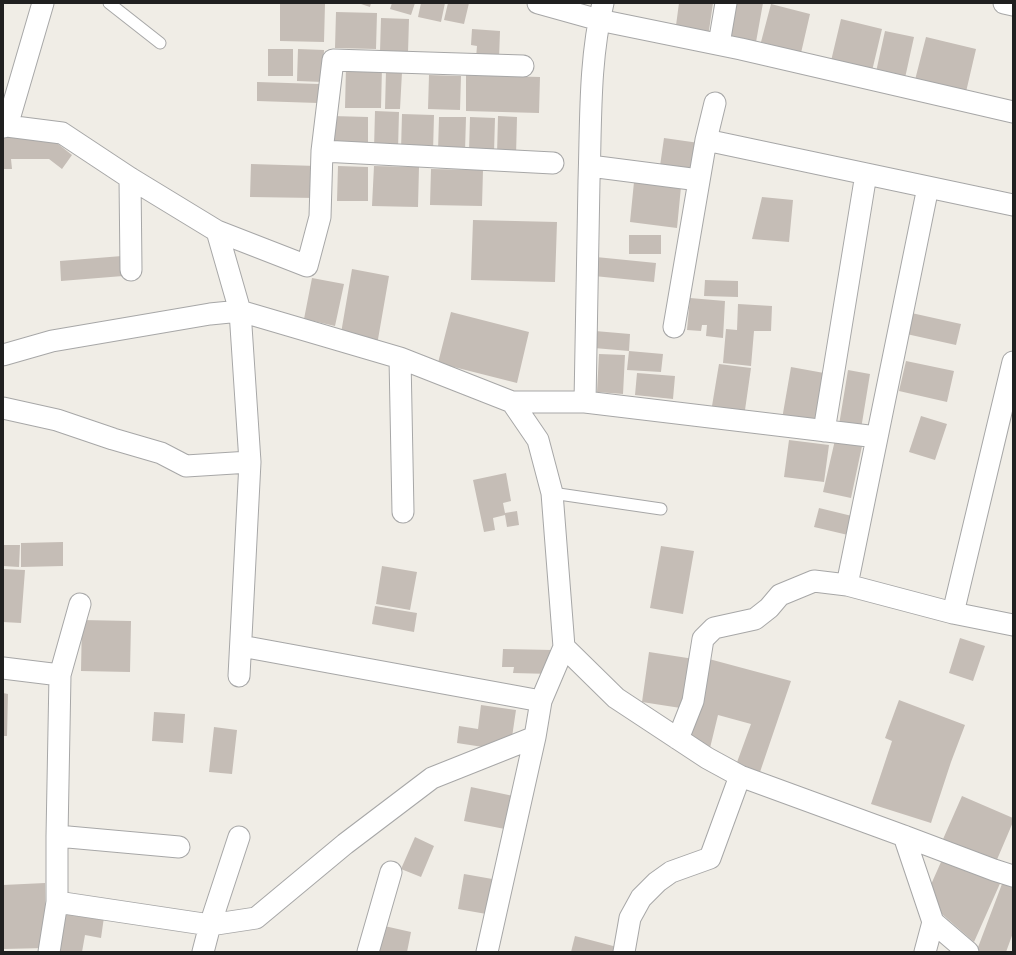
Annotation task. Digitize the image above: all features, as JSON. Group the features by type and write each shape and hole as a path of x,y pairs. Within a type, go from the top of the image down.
{"street":[{"path":"43,3 5,126 62,133 130,178 217,231 307,266 320,217 322,151 333,60 523,66"},
{"path":"538,3 601,11 719,44 1013,112"},
{"path":"719,44 726,3"},
{"path":"1004,3 1013,5"},
{"path":"585,402 593,73 601,11"},
{"path":"674,327 706,140 714,103"},
{"path":"706,140 1013,205"},
{"path":"322,151 553,163"},
{"path":"590,166 699,180"},
{"path":"824,431 866,174"},
{"path":"130,178 131,270"},
{"path":"847,585 928,187"},
{"path":"217,231 240,311 250,462 239,676"},
{"path":"3,355 52,341 210,314 240,311 400,358 512,402 585,402 877,437"},
{"path":"400,358 403,512"},
{"path":"953,613 1013,362"},
{"path":"487,952 535,737 541,701 564,647 552,493 538,440 512,402"},
{"path":"3,408 58,420 113,439 161,453 186,466 250,462"},
{"path":"678,739 693,701 703,639 714,628 755,619 780,595 814,581 847,585 953,613 1013,625"},
{"path":"49,952 57,902 60,675 80,604"},
{"path":"241,646 541,701"},
{"path":"564,647 616,698 707,758 740,776 1013,876"},
{"path":"3,668 60,675"},
{"path":"57,902 210,925 256,918 345,844 432,778 535,737"},
{"path":"624,952 630,918 641,898 657,882 671,872 710,858 740,776"},
{"path":"57,836 179,847"},
{"path":"904,836 933,922 968,952"},
{"path":"203,952 210,925 240,837"},
{"path":"368,952 391,872"},
{"path":"925,952 933,922"}],"lane":[{"path":"109,3 160,43"},
{"path":"552,493 661,509"}],"building":[{"path":"280,3 325,4 324,42 280,41"},
{"path":"358,3 371,3 370,7"},
{"path":"392,3 415,3 411,15 390,9"},
{"path":"421,3 445,3 441,22 418,17"},
{"path":"448,3 469,3 464,24 444,20"},
{"path":"679,3 713,3 708,37 675,33"},
{"path":"735,3 763,3 756,42 729,37"},
{"path":"771,4 810,14 801,53 761,42"},
{"path":"336,12 377,13 376,49 335,48"},
{"path":"381,18 409,19 408,53 380,52"},
{"path":"841,19 882,29 872,71 831,61"},
{"path":"472,29 500,31 499,59 476,58 477,46 471,45"},
{"path":"885,31 914,37 905,78 876,72"},
{"path":"926,37 976,49 966,92 915,80"},
{"path":"268,49 293,49 293,76 268,76"},
{"path":"298,49 324,50 323,82 297,81"},
{"path":"346,67 382,67 381,108 345,108"},
{"path":"386,71 402,72 400,109 385,109"},
{"path":"429,75 461,76 460,110 428,109"},
{"path":"466,75 540,77 539,113 466,111"},
{"path":"257,82 319,84 318,103 257,101"},
{"path":"375,111 399,112 398,150 374,149"},
{"path":"402,114 434,115 433,152 401,151"},
{"path":"332,116 368,117 368,144 332,143"},
{"path":"498,116 517,117 516,156 497,155"},
{"path":"439,117 466,117 465,152 438,151"},
{"path":"470,117 495,118 494,153 469,152"},
{"path":"48,136 72,155 62,169 49,159 11,159 12,169 3,169 3,138"},
{"path":"664,138 699,143 695,171 660,166"},
{"path":"251,164 317,166 316,198 250,197"},
{"path":"338,166 368,167 368,201 337,201"},
{"path":"374,166 419,167 418,207 372,206"},
{"path":"431,169 483,170 482,206 430,205"},
{"path":"634,182 681,187 677,228 630,222"},
{"path":"762,197 793,200 789,242 752,239"},
{"path":"473,220 557,222 555,282 471,280"},
{"path":"629,235 661,235 661,254 629,254"},
{"path":"122,256 123,276 61,281 60,261"},
{"path":"596,257 656,263 654,282 594,276"},
{"path":"352,269 389,276 377,345 340,339"},
{"path":"312,278 344,284 335,326 304,319"},
{"path":"705,280 738,281 738,297 704,296"},
{"path":"690,298 725,301 723,338 706,336 707,325 702,325 701,331 687,330"},
{"path":"738,304 772,306 771,331 754,331 751,366 723,363 726,329 737,330"},
{"path":"451,312 529,332 517,383 438,363"},
{"path":"907,312 961,324 956,345 902,333"},
{"path":"595,331 630,334 629,351 594,348"},
{"path":"629,351 663,354 661,372 627,370"},
{"path":"599,354 625,355 623,394 597,392"},
{"path":"906,361 954,371 947,402 899,391"},
{"path":"719,364 751,368 744,417 711,412"},
{"path":"791,367 824,373 815,424 782,419"},
{"path":"848,370 870,374 861,429 839,425"},
{"path":"637,373 675,376 673,399 635,395"},
{"path":"921,416 947,424 935,460 909,452"},
{"path":"789,440 829,445 824,482 784,477"},
{"path":"835,440 862,446 851,498 823,492"},
{"path":"506,473 511,501 503,503 505,513 517,511 519,525 507,527 505,515 493,518 495,530 484,532 473,480"},
{"path":"819,508 852,516 848,535 814,527"},
{"path":"63,542 63,566 21,567 21,543"},
{"path":"3,545 20,545 19,567 3,566"},
{"path":"661,546 694,551 683,614 650,608"},
{"path":"382,566 417,572 410,610 376,604"},
{"path":"3,569 25,570 21,623 3,622"},
{"path":"375,606 417,613 414,632 372,624"},
{"path":"82,620 131,621 130,672 81,671"},
{"path":"960,638 985,646 973,681 949,673"},
{"path":"503,649 552,650 552,674 513,673 514,667 502,667"},
{"path":"649,652 694,659 687,709 642,702"},
{"path":"709,659 791,681 760,772 736,765 751,724 718,715 710,748 688,742"},
{"path":"3,693 8,694 7,736 3,736"},
{"path":"899,700 965,725 931,823 871,804 892,741 885,738"},
{"path":"481,705 516,710 511,744 496,749 457,743 459,726 478,729"},
{"path":"154,712 185,714 183,743 152,741"},
{"path":"214,727 237,730 232,774 209,772"},
{"path":"471,787 518,797 510,830 464,821"},
{"path":"962,796 1013,818 1013,822 993,869 940,846"},
{"path":"415,837 434,846 421,877 401,869"},
{"path":"945,853 1002,879 974,942 935,908 929,889"},
{"path":"464,874 498,880 492,915 458,909"},
{"path":"1005,876 1013,879 1013,933 1006,952 982,952 977,950"},
{"path":"45,883 46,948 3,949 3,885"},
{"path":"57,904 105,910 101,938 85,935 82,952 50,952"},
{"path":"380,925 411,932 407,952 374,952"},
{"path":"575,936 617,947 616,952 571,952"}]}
